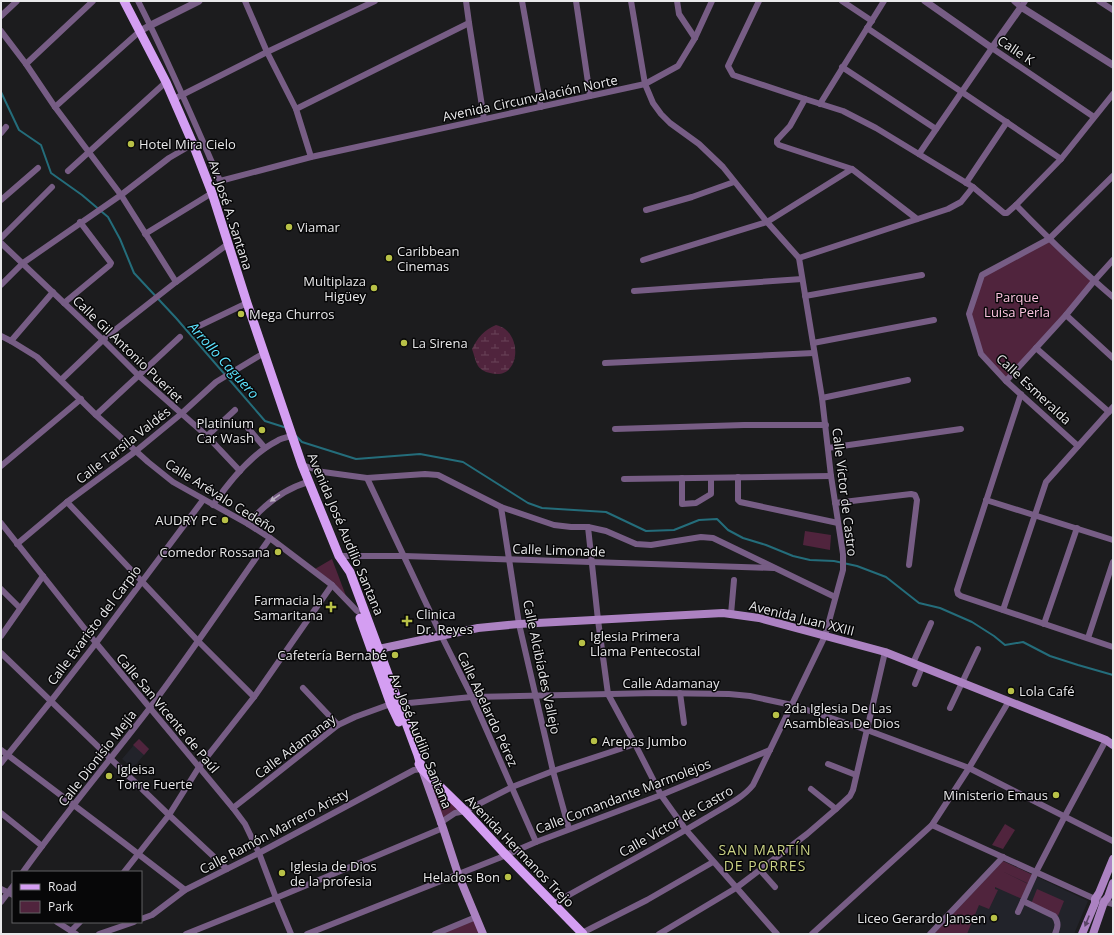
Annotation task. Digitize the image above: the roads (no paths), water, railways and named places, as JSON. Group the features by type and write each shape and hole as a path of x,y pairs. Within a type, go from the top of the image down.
{"main road":[{"name":"Av. José A. Santana","path":"124,1 166,82 193,144 212,193 247,304 287,422"},
{"name":"Avenida José Audilio Santana","path":"287,422 308,482 340,556 350,572 375,650 395,705 418,755 422,769"},
{"path":"340,556 358,611 375,650"},
{"name":"Avenida Juan XXIII","path":"375,650 478,628 519,624 723,613 759,618 885,652 1111,742"},
{"name":"Avenida Hermanos Trejo","path":"422,769 465,811 581,934"},
{"name":"Av. José Audilio Santana","path":"422,769 458,874 483,934"},
{"path":"1082,934 1095,903 1095,899 1099,894 1113,859"},
{"path":"1092,934 1113,883"}],"street":[{"path":"1,16 17,1"},
{"path":"26,64 93,1"},
{"path":"138,1 183,95"},
{"path":"55,107 140,32 150,25 199,1"},
{"path":"245,1 267,52 296,110 311,157"},
{"path":"174,100 267,52 375,1"},
{"path":"466,1 468,23 484,119"},
{"path":"522,1 541,107"},
{"path":"576,1 590,96"},
{"path":"631,1 645,84 653,103 670,123 700,144 723,167 767,222 799,258 955,206 961,202 973,187"},
{"path":"677,1 680,14 695,38"},
{"name":"Avenida Circunvalación Norte","path":"183,95 220,181 311,157 645,84 678,66 695,38 712,1"},
{"path":"759,1 728,66 733,74 843,111 876,128 973,187 1004,213 1007,213 1016,205 1061,159 1113,94"},
{"path":"842,1 872,21"},
{"path":"820,104 884,1"},
{"name":"Calle K","path":"925,1 1094,118"},
{"path":"1014,1 1023,4 1113,65"},
{"path":"1099,1 1113,10"},
{"path":"919,154 1023,4"},
{"path":"296,110 468,23"},
{"path":"867,28 1061,159"},
{"path":"1,31 26,64 55,107 121,195 176,282"},
{"path":"842,67 936,129"},
{"path":"68,171 166,82"},
{"path":"805,99 790,126 777,140 777,143 779,145 852,169 917,219"},
{"path":"966,183 1007,122"},
{"path":"1,133 6,127"},
{"path":"1,285 23,263 121,195 169,158 193,144"},
{"path":"1,200 38,168"},
{"path":"643,260 767,222 852,169"},
{"name":"Calle Esmeralda","path":"1078,446 1006,381 981,354 969,314 982,276 1050,239 1113,176"},
{"path":"646,210 692,197 734,182"},
{"path":"1,238 52,187"},
{"path":"145,234 212,193"},
{"path":"1016,205 1094,281 1113,297"},
{"path":"64,303 111,263 80,222"},
{"name":"Calle Gil Antonio Pueriet","path":"1,243 138,375 207,436 240,471"},
{"path":"61,380 103,340 176,282 228,244"},
{"name":"Calle Víctor de Castro","path":"554,904 686,830 748,791 753,785 825,636 843,570 843,554 831,476 822,398 799,258"},
{"path":"1006,381 1066,315 1113,260"},
{"path":"805,296 922,275"},
{"path":"634,291 802,279"},
{"path":"11,341 53,292"},
{"path":"199,326 247,304"},
{"path":"1066,315 1113,358"},
{"path":"813,343 934,320"},
{"name":"Calle Arévalo Cedeño","path":"1,336 38,357 96,415 172,482 248,524 270,538 332,586 358,611"},
{"path":"96,415 180,337"},
{"path":"1003,610 1046,482 1111,410 1036,348"},
{"path":"606,363 814,352"},
{"name":"Calle Tarsila Valdés","path":"17,544 67,502 136,451 181,414 216,382 264,353"},
{"path":"822,398 908,380"},
{"path":"1020,394 957,590 958,594 1113,647"},
{"path":"1,466 81,399"},
{"path":"207,436 235,410"},
{"path":"615,429 744,424 826,425"},
{"path":"248,428 265,448"},
{"path":"828,448 961,429"},
{"path":"212,505 254,456 278,440 291,434"},
{"path":"302,466 323,472 367,478 425,474 438,475 501,508 554,525 571,527 588,526 606,531 636,544 652,545 701,537 713,538 835,597"},
{"path":"624,479 831,476"},
{"path":"738,477 738,500 740,502 838,523"},
{"name":"Calle Abelardo Pérez","path":"367,478 472,697 536,842"},
{"path":"682,478 682,504 696,503 711,494 711,478"},
{"path":"248,524 257,513 278,496 297,485 308,482"},
{"path":"836,503 911,494 915,495 917,500 909,565"},
{"name":"Calle Evaristo del Carpio","path":"1,763 96,643 203,500"},
{"path":"986,500 1113,540"},
{"path":"67,502 198,641 254,697"},
{"name":"Calle Alcibíades Vallejo","path":"501,508 519,624 553,771 569,829"},
{"name":"Calle San Vicente de Paúl","path":"1,523 3,531 17,544 96,643 245,824 259,853 291,934"},
{"path":"588,526 608,694 660,795 686,830 777,934"},
{"path":"1044,624 1077,528"},
{"name":"Calle Dionisio Mejía","path":"24,871 150,708 270,538"},
{"name":"Calle Limonade","path":"340,556 404,556 778,569"},
{"path":"1088,638 1113,562"},
{"path":"1,636 43,576"},
{"path":"730,614 734,580"},
{"path":"125,871 169,815 199,768 254,697 332,586"},
{"path":"1,589 20,608"},
{"path":"913,663 931,623"},
{"path":"950,708 978,649"},
{"path":"659,934 736,888 807,834 850,796 853,790 885,652"},
{"path":"1,653 227,869"},
{"path":"915,684 922,667"},
{"path":"303,688 338,725"},
{"path":"680,693 684,723"},
{"name":"Calle Adamanay","path":"233,808 338,725 385,706 472,697 680,693 728,694 750,696 792,706 867,730 969,768 1113,841"},
{"path":"812,934 932,825 969,768 1009,701"},
{"path":"1018,912 1064,816 1111,742"},
{"path":"186,934 276,898 442,826 454,813 465,811 512,787 553,771 635,744"},
{"path":"1,750 185,890"},
{"name":"Calle Comandante Marmolejos","path":"307,934 770,750"},
{"path":"828,764 856,775"},
{"name":"Calle Ramón Marrero Aristy","path":"142,919 152,915 185,890 259,853 414,770 422,769"},
{"path":"811,789 836,809"},
{"path":"1,813 42,846"},
{"path":"932,825 1095,899 1113,904"},
{"path":"930,934 1003,857"},
{"path":"581,934 647,900 713,862"},
{"path":"760,870 775,886"},
{"path":"1,889 11,894 1,902"},
{"path":"1023,902 1054,916 1058,925 1055,934"},
{"path":"435,934 476,917"},
{"path":"59,923 73,932 79,923"},
{"path":"99,934 131,923"}],"waterway":[{"name":"Arrollo Caguero","path":"1,92 19,130 41,145 51,173 82,195 108,217 120,239 134,273 176,318 265,421 287,428"},
{"path":"296,436 302,442 356,459 420,454 463,462 528,503 542,508 606,512 646,531 674,530 699,520 717,519 728,530 743,538 766,545 793,556 810,560 834,561 857,566 886,577 919,603 940,608 972,622 1005,645 1023,642 1050,656 1113,675"}],"place":[{"name":"Hotel Mira Cielo","path":"131,144"},
{"name":"Viamar","path":"289,227"},
{"name":"Caribbean Cinemas","path":"389,258"},
{"name":"Multiplaza Higüey","path":"374,288"},
{"name":"Mega Churros","path":"241,314"},
{"name":"La Sirena","path":"404,343"},
{"name":"Platinium Car Wash","path":"262,430"},
{"name":"AUDRY PC","path":"225,520"},
{"name":"Comedor Rossana","path":"278,552"},
{"name":"Farmacia la Samaritana","path":"331,607"},
{"name":"Clinica Dr. Reyes","path":"407,621"},
{"name":"Iglesia Primera Llama Pentecostal","path":"582,643"},
{"name":"Cafetería Bernabé","path":"395,655"},
{"name":"Lola Café","path":"1011,691"},
{"name":"2da Iglesia De Las Asambleas De Dios","path":"776,715"},
{"name":"Arepas Jumbo","path":"594,741"},
{"name":"Igleisa Torre Fuerte","path":"109,776"},
{"name":"Ministerio Emaus","path":"1056,795"},
{"name":"Iglesia de Dios de la profesia","path":"282,873"},
{"name":"Helados Bon","path":"508,877"},
{"name":"Liceo Gerardo Jansen","path":"994,918"}],"district":[{"name":"SAN MARTÍN DE PORRES","path":"765,858"}],"park label":[{"name":"Parque Luisa Perla","path":"1017,304"}]}
